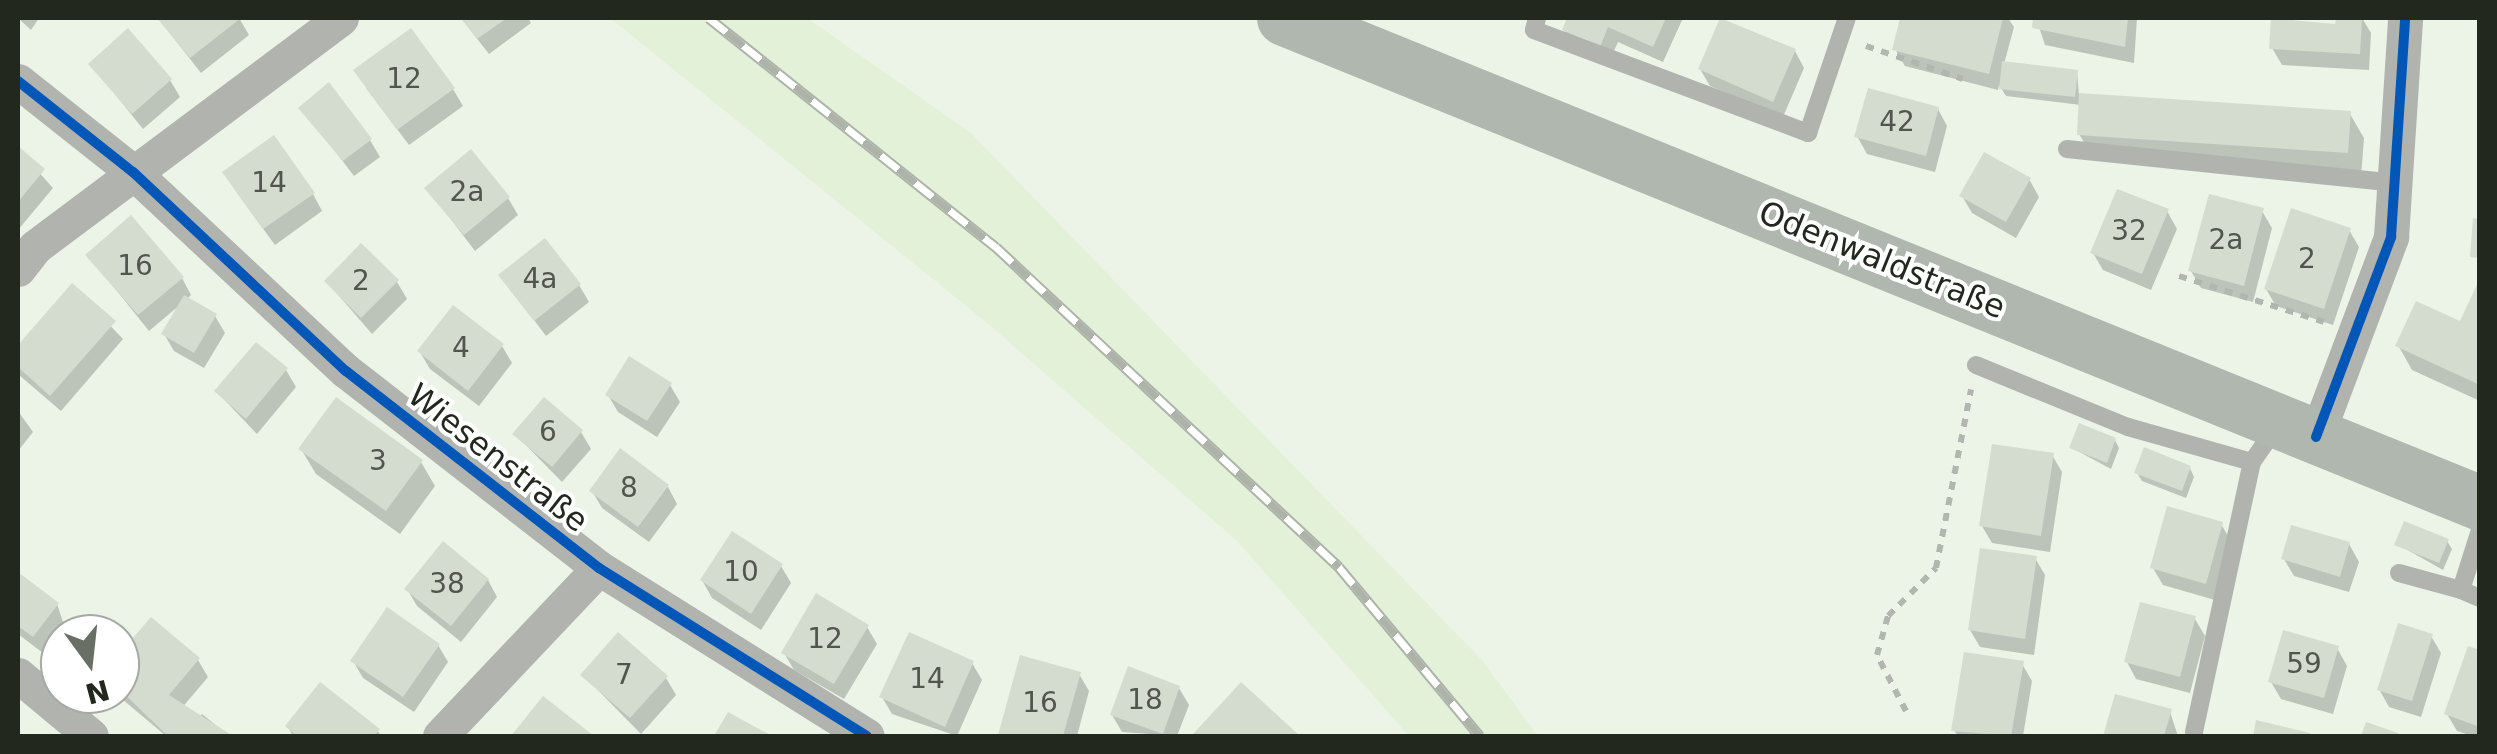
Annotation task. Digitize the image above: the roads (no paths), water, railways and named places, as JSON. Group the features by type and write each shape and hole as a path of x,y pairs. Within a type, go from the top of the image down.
{"main road":[{"name":"Odenwaldstraße","path":"1284,18 2283,440 2480,503"}],"street":[{"path":"18,270 36,247 341,18"},
{"path":"2283,440 2358,333 2391,237 2405,18"},
{"name":"Wiesenstraße","path":"18,81 133,172 346,371 599,568 867,736"},
{"path":"440,736 599,568"},
{"path":"18,675 91,736"}],"lane":[{"path":"1537,18 1534,30 1808,134 1845,25"},
{"path":"2068,149 2394,182"},
{"path":"1976,365 2128,427 2283,440 2194,732"},
{"path":"2461,590 2480,530"},
{"path":"2399,574 2480,598"}],"railway":[{"path":"709,18 996,247 1339,567 1480,736"}]}
